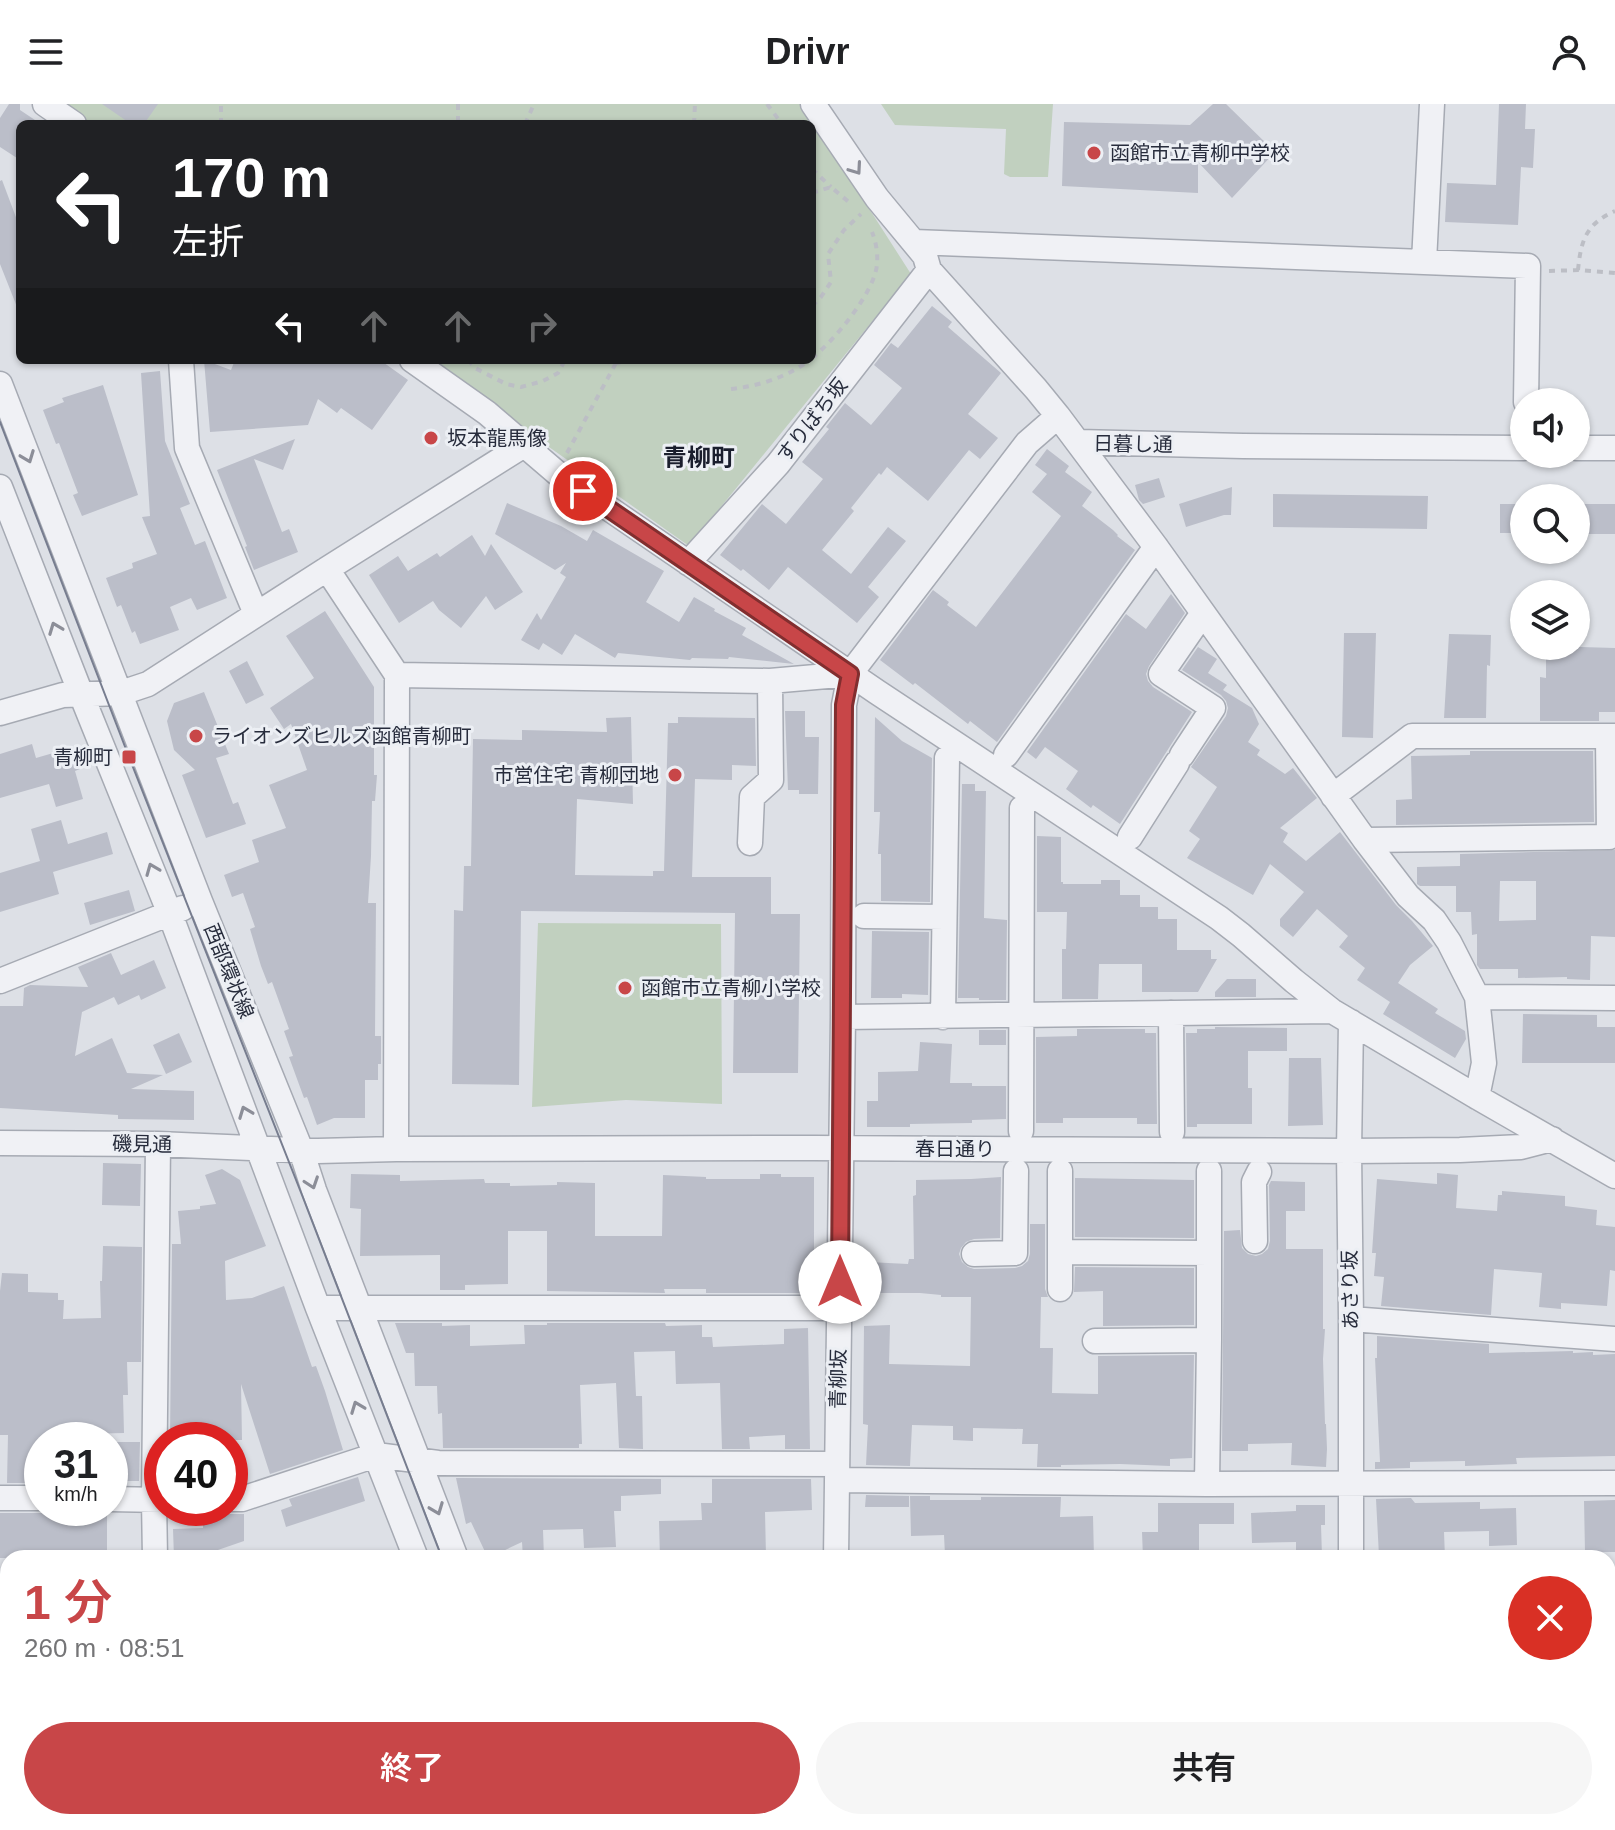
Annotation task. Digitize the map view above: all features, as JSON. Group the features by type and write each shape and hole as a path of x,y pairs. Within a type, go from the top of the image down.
{"street":[{"path":"45,104 68,120"},
{"name":"日暮し通","path":"813,104 877,198 925,256 929,270 1036,389 1078,442 1510,448"},
{"path":"1424,262 1432,104"},
{"path":"914,242 1528,266 1526,388"},
{"name":"すりばち坂","path":"688,563 778,464 929,270"},
{"path":"181,364 187,448 256,614"},
{"path":"418,364 487,413 557,473 850,674 1219,918 1294,981 1342,1016 1615,1176"},
{"name":"西部環状線","path":"0,384 121,693 292,1150 314,1190 453,1550"},
{"path":"397,675 770,681 850,674 1027,443 1058,416"},
{"path":"1078,442 1365,840 1408,896 1434,920 1449,942 1477,997 1484,1063 1477,1097"},
{"path":"0,713 63,695 121,693 148,684 524,445"},
{"path":"1590,448 1615,448"},
{"name":"西部環状線","path":"0,487 170,914 413,1550"},
{"path":"1006,755 1156,547"},
{"path":"327,569 397,675 396,1149"},
{"path":"1130,837 1213,708 1161,674 1203,613"},
{"name":"青柳坂","path":"836,1550 844,705 850,674"},
{"path":"750,843 752,797 771,780 770,681"},
{"path":"1333,796 1412,736 1612,736 1609,837 1365,840"},
{"path":"943,1017 947,758"},
{"path":"1021,1131 1022,808"},
{"path":"0,981 200,901"},
{"path":"864,916 944,917"},
{"path":"1477,997 1615,998"},
{"path":"843,1017 1171,1013 1342,1016"},
{"path":"1171,1013 1172,1132"},
{"name":"あさり坂","path":"1342,1016 1349,1151 1351,1550"},
{"name":"春日通り","path":"292,1150 842,1148 1349,1151 1521,1147 1552,1139"},
{"name":"磯見通","path":"0,1143 158,1144 292,1150"},
{"path":"158,1144 158,1422"},
{"path":"974,1254 1015,1253 1016,1171"},
{"path":"1060,1171 1060,1289"},
{"path":"1207,1484 1209,1171"},
{"path":"1255,1241 1254,1182 1259,1172"},
{"path":"1060,1252 1209,1253"},
{"path":"318,1308 839,1308"},
{"path":"1351,1319 1615,1339"},
{"path":"1095,1341 1209,1340"},
{"path":"248,1497 376,1455 438,1463 1207,1484 1615,1483"},
{"path":"0,1498 24,1498"},
{"path":"155,1550 157,1526"}],"path":[{"path":"816,173 850,204"},
{"path":"816,192 831,187"},
{"path":"1578,270 1581,244 1589,229 1615,211"},
{"path":"816,302 831,282 828,254 844,230 861,214 878,250 877,267 851,317 816,354"},
{"path":"1537,272 1578,270 1615,273"},
{"path":"472,364 506,384 521,387 558,373 563,364"},
{"path":"571,447 615,364"},
{"path":"731,389 770,381 804,364"}],"green space":[{"path":"64,104 802,104 812,120 86,120"},
{"path":"881,104 1053,104 1048,177 1010,177 1004,174 1006,129 895,125"},
{"path":"816,126 911,274 689,546 432,364 816,364"},
{"path":"538,923 721,924 722,1104 626,1100 532,1107"}],"building":[{"path":"9,104 20,104 20,110 35,120 16,120 16,157 0,147 0,118"},
{"path":"102,104 158,104 147,120 125,120"},
{"path":"1213,104 1226,104 1275,152 1232,198 1198,162 1198,193 1062,186 1064,122 1190,125"},
{"path":"1499,104 1526,104 1525,129 1535,129 1533,168 1521,167 1518,225 1445,222 1447,183 1496,185"},
{"path":"0,181 16,217 16,304 0,264"},
{"path":"932,306 952,322 948,327 1001,373 968,414 998,438 980,459 969,450 928,501 887,467 851,508 854,511 822,550 851,574 888,527 906,541 868,587 879,597 857,623 788,567 769,590 720,555 762,504 786,524 823,479 802,462 845,403 871,425 902,388 874,365 891,343 898,348"},
{"path":"204,364 231,370 233,364 386,364 408,380 372,430 341,408 337,413 318,399 308,425 210,432"},
{"path":"160,371 165,441 190,504 180,508 195,545 205,541 227,598 197,610 191,598 170,607 179,630 140,644 121,605 117,607 106,578 133,568 132,563 157,554 142,517 150,516 141,373"},
{"path":"103,385 138,495 82,516 73,495 78,493 43,410 64,402 62,398"},
{"path":"295,439 283,470 254,459 282,532 289,529 298,552 254,570 217,470"},
{"path":"1047,449 1069,466 1065,472 1092,492 1082,506 1135,550 997,742 880,660 933,590 976,627 1061,516 1032,492 1047,474 1035,465"},
{"path":"1159,478 1165,497 1143,504 1135,485"},
{"path":"1232,487 1231,515 1186,527 1179,504"},
{"path":"1273,494 1428,496 1427,529 1273,527"},
{"path":"507,503 587,541 593,530 664,571 646,602 679,622 694,597 746,628 742,635 794,664 729,657 690,660 618,653 615,658 575,634 562,655 543,643 539,650 521,640 537,613 541,620 566,577 560,573 566,563 555,570 495,534"},
{"path":"1500,504 1510,504 1510,533 1500,533"},
{"path":"1590,504 1615,504 1615,534 1590,534"},
{"path":"472,535 485,556 491,544 523,592 495,610 486,596 461,628 433,601 399,623 369,575 398,556 408,571 437,553 440,557"},
{"path":"1171,594 1185,613 1146,674 1153,687 1192,712 1120,824 1066,789 1078,771 1045,747 1036,759 1027,752 1126,614 1146,629"},
{"path":"325,611 374,687 374,775 377,775 375,801 372,801 368,903 376,903 375,1036 381,1036 381,1064 378,1064 378,1080 365,1080 365,1118 334,1118 317,1125 289,1057 293,1056 284,1031 289,1029 272,982 268,984 261,966 250,929 255,927 243,893 232,897 224,875 259,862 252,840 286,828 269,785 307,770 291,724 284,729 270,708 314,678 286,636"},
{"path":"1344,633 1376,633 1373,738 1342,737"},
{"path":"1449,634 1491,635 1486,718 1444,718"},
{"path":"1198,647 1217,659 1208,673 1227,685 1223,690 1252,708 1259,724 1248,742 1260,750 1257,755 1285,774 1293,768 1317,798 1280,828 1288,833 1283,842 1306,861 1340,832 1396,905 1433,946 1410,965 1398,983 1438,1009 1435,1013 1465,1031 1466,1039 1455,1058 1383,1014 1390,1002 1357,980 1365,968 1339,947 1348,936 1317,909 1293,937 1280,926 1280,919 1304,892 1270,864 1253,895 1187,858 1200,839 1189,831 1217,787 1191,767 1226,716 1228,708 1221,695 1182,670"},
{"path":"1590,647 1615,648 1615,712 1599,712 1599,721 1540,721 1540,677 1546,678 1546,660 1590,660"},
{"path":"247,661 264,695 246,704 229,671"},
{"path":"204,692 229,754 216,758 233,804 238,802 246,824 206,838 182,775 195,770 174,750 167,721 174,703"},
{"path":"785,711 805,711 805,737 819,737 818,794 799,794 799,790 788,790"},
{"path":"631,717 633,804 577,799 575,875 653,876 653,871 664,871 668,723 678,723 678,717 755,718 756,766 732,765 732,780 695,779 692,877 771,877 771,914 800,914 798,1073 733,1073 735,913 521,911 519,1085 452,1084 454,910 463,911 464,866 471,866 473,739 522,740 522,730 607,732 606,718"},
{"path":"875,717 902,741 932,758 930,902 881,901 881,854 878,854 880,812 874,812"},
{"path":"32,744 36,758 74,747 80,769 75,771 83,799 56,807 49,784 0,798 0,754"},
{"path":"1470,751 1593,751 1594,822 1396,825 1396,800 1412,799 1411,756 1470,755"},
{"path":"962,784 975,784 975,791 986,791 984,918 1007,920 1006,1000 958,998"},
{"path":"61,820 68,844 107,832 113,854 53,872 59,894 0,912 0,873 40,861 31,829"},
{"path":"1037,836 1061,837 1063,884 1101,884 1101,880 1120,880 1120,895 1140,895 1140,907 1158,907 1158,919 1177,919 1177,950 1211,950 1211,959 1217,959 1198,992 1142,992 1142,964 1099,964 1098,999 1062,999 1062,949 1066,949 1067,912 1037,912"},
{"path":"1615,850 1615,937 1591,936 1590,980 1518,978 1518,969 1480,969 1477,965 1477,934 1472,935 1471,912 1456,912 1456,886 1417,884 1417,867 1460,866 1460,854","holes":["1500,881 1536,881 1536,920 1499,921"]},
{"path":"129,890 135,911 90,925 84,903"},
{"path":"872,931 929,932 928,995 871,998"},
{"path":"111,953 121,975 154,960 166,988 141,1000 139,995 118,1005 114,997 82,1012 75,1056 112,1038 127,1073 163,1075 131,1089 194,1091 194,1120 118,1119 118,1115 0,1108 0,1006 23,1006 24,988 30,985 88,987 78,967"},
{"path":"1227,979 1256,979 1256,997 1215,997 1215,992"},
{"path":"1523,1014 1597,1015 1597,1027 1615,1027 1615,1063 1522,1063"},
{"path":"1215,1027 1287,1028 1287,1051 1248,1051 1252,1124 1197,1124 1197,1127 1187,1127 1186,1033"},
{"path":"1077,1029 1145,1029 1145,1033 1156,1033 1157,1124 1137,1124 1137,1118 1063,1118 1063,1123 1036,1123 1036,1037 1077,1036"},
{"path":"979,1030 1006,1030 1006,1045 979,1045"},
{"path":"179,1033 192,1062 166,1074 153,1045"},
{"path":"920,1042 952,1044 950,1083 1006,1086 1006,1119 910,1124 910,1127 867,1127 867,1101 878,1101 878,1072 918,1071"},
{"path":"1289,1058 1321,1058 1323,1125 1288,1126"},
{"path":"103,1163 141,1164 140,1206 102,1205"},
{"path":"222,1169 240,1180 266,1246 225,1261 226,1300 252,1298 284,1286 312,1367 316,1366 325,1391 343,1450 270,1474 241,1384 242,1422 170,1422 172,1244 181,1244 178,1211 216,1204 205,1175"},
{"path":"1437,1173 1458,1175 1456,1208 1497,1211 1498,1195 1502,1195 1502,1191 1565,1196 1565,1206 1597,1210 1596,1225 1615,1227 1615,1271 1610,1270 1607,1306 1561,1303 1561,1309 1539,1307 1542,1273 1494,1269 1491,1315 1381,1306 1384,1277 1374,1276 1376,1253 1372,1253 1377,1179 1437,1184"},
{"path":"351,1174 400,1175 400,1181 484,1179 485,1183 510,1183 510,1186 595,1183 595,1236 662,1236 663,1175 706,1179 760,1179 760,1174 814,1177 814,1252 811,1252 810,1293 706,1293 706,1289 664,1289 665,1293 547,1291 547,1231 508,1231 508,1284 465,1285 465,1290 440,1290 440,1255 360,1256 361,1209 350,1208"},
{"path":"1001,1177 1000,1238 966,1242 959,1254 962,1262 974,1269 1022,1266 1030,1254 1030,1224 1045,1224 1045,1289 1048,1297 1041,1297 1040,1348 1053,1348 1052,1393 1098,1394 1098,1356 1194,1355 1192,1458 1170,1459 1170,1466 1037,1467 1038,1444 1022,1444 1023,1429 973,1428 973,1441 953,1440 953,1426 912,1425 910,1466 866,1465 868,1425 863,1424 864,1326 890,1325 889,1364 970,1366 971,1297 866,1293 868,1262 908,1264 909,1259 914,1259 913,1196 916,1195 916,1180"},
{"path":"1075,1178 1194,1180 1194,1238 1075,1237"},
{"path":"1271,1181 1305,1182 1305,1211 1286,1211 1286,1249 1323,1249 1326,1467 1291,1465 1292,1443 1248,1444 1248,1451 1222,1451 1224,1231 1240,1230 1242,1248 1248,1254 1256,1256 1268,1249"},
{"path":"103,1246 142,1247 141,1362 127,1362 128,1395 123,1395 124,1422 24,1422 24,1483 7,1483 8,1435 0,1435 2,1273 28,1274 28,1292 58,1293 58,1300 64,1300 63,1319 101,1318"},
{"path":"1075,1267 1194,1268 1194,1325 1103,1326 1103,1291 1074,1292"},
{"path":"395,1323 470,1325 470,1346 525,1344 524,1325 547,1323 702,1325 702,1337 712,1337 713,1347 784,1344 784,1329 808,1328 810,1449 785,1449 785,1435 749,1437 750,1449 722,1449 720,1383 676,1384 675,1351 634,1352 636,1396 642,1396 643,1449 619,1448 616,1383 580,1385 582,1444 579,1448 443,1448 437,1386 415,1386 414,1353 406,1353"},
{"path":"1377,1336 1489,1344 1489,1353 1573,1351 1593,1352 1593,1355 1615,1354 1615,1456 1516,1458 1517,1464 1465,1466 1465,1461 1410,1462 1410,1468 1375,1469 1375,1462 1380,1462 1375,1358"},
{"path":"128,1442 140,1442 139,1481 128,1481"},
{"path":"358,1477 365,1501 286,1527 281,1510 292,1506 289,1499"},
{"path":"456,1478 661,1479 661,1494 621,1496 621,1511 614,1511 616,1547 584,1548 583,1529 543,1530 544,1550 522,1550 522,1542 505,1550 484,1550 471,1522 466,1524"},
{"path":"712,1479 811,1479 812,1510 765,1512 766,1550 660,1550 659,1521 702,1520 701,1503 712,1503"},
{"path":"866,1495 909,1496 909,1507 865,1507"},
{"path":"910,1496 930,1496 930,1500 1061,1497 1060,1517 1093,1516 1094,1550 945,1550 944,1535 911,1536"},
{"path":"1411,1498 1415,1503 1480,1502 1480,1509 1516,1508 1517,1545 1489,1546 1489,1531 1444,1532 1445,1550 1379,1550 1376,1499"},
{"path":"1615,1500 1615,1550 1585,1550 1584,1501"},
{"path":"1158,1503 1234,1503 1234,1524 1199,1524 1199,1550 1143,1550 1142,1532 1158,1532"},
{"path":"1296,1505 1325,1505 1325,1525 1321,1525 1322,1550 1296,1550 1296,1542 1252,1543 1251,1513 1296,1511"},
{"path":"0,1513 24,1513 24,1526 107,1526 107,1550 0,1550"},
{"path":"244,1526 244,1541 218,1550 174,1550 173,1529"}],"tram line":[{"path":"0,422 439,1550"}],"place":[{"name":"函館市立青柳中学校","path":"1094,153"},
{"name":"坂本龍馬像","path":"431,438"},
{"name":"ライオンズヒルズ函館青柳町","path":"196,736"},
{"name":"青柳町","path":"129,757"},
{"name":"市営住宅 青柳団地","path":"675,775"},
{"name":"函館市立青柳小学校","path":"625,988"}],"district":[{"name":"青柳町","path":"699,458"}],"route":[{"path":"583,491 850,674 844,705 840,1282"}]}
